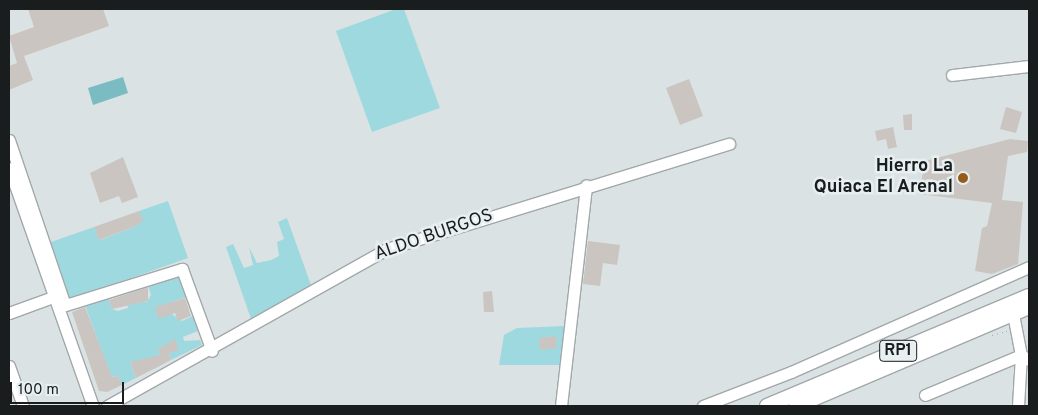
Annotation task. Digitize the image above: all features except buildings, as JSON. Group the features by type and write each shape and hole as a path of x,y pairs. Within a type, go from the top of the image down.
{"main road":[{"name":"RP1","path":"767,406 1029,296"},
{"name":"RP1","path":"796,406 1029,307"}],"street":[{"path":"952,75 1029,66"},
{"path":"9,140 93,406"},
{"name":"ALDO BURGOS","path":"107,406 212,351 388,249 586,185 729,144"},
{"path":"9,168 12,191 59,303"},
{"path":"561,406 586,185"},
{"path":"703,406 792,372 1029,267"},
{"path":"9,313 59,303 182,269 212,351"},
{"path":"1013,314 1025,358 1018,406"},
{"path":"925,395 1025,358"},
{"path":"9,366 23,406"}],"shaded area":[{"path":"396,9 404,9 440,108 372,132 336,31"},
{"path":"123,77 128,93 93,105 88,88"},
{"path":"168,201 188,258 67,301 48,243 94,227 100,240 134,227 142,221 139,211"},
{"path":"287,218 311,285 251,319 226,247 233,244 244,268 253,265 249,247 257,263 271,260 279,256 277,242 284,239 278,222"},
{"path":"171,273 181,277 187,297 169,303 172,314 182,321 193,316 198,331 183,337 184,341 200,340 202,345 171,360 167,348 158,349 163,364 154,369 150,359 130,362 136,378 122,385 118,376 111,377 85,305 108,297 112,309 118,311 128,308 127,302 147,302 151,295 147,282"},
{"path":"564,326 560,365 499,365 504,335 517,328"}],"place":[{"name":"Hierro La Quiaca El Arenal","path":"963,178"}]}
